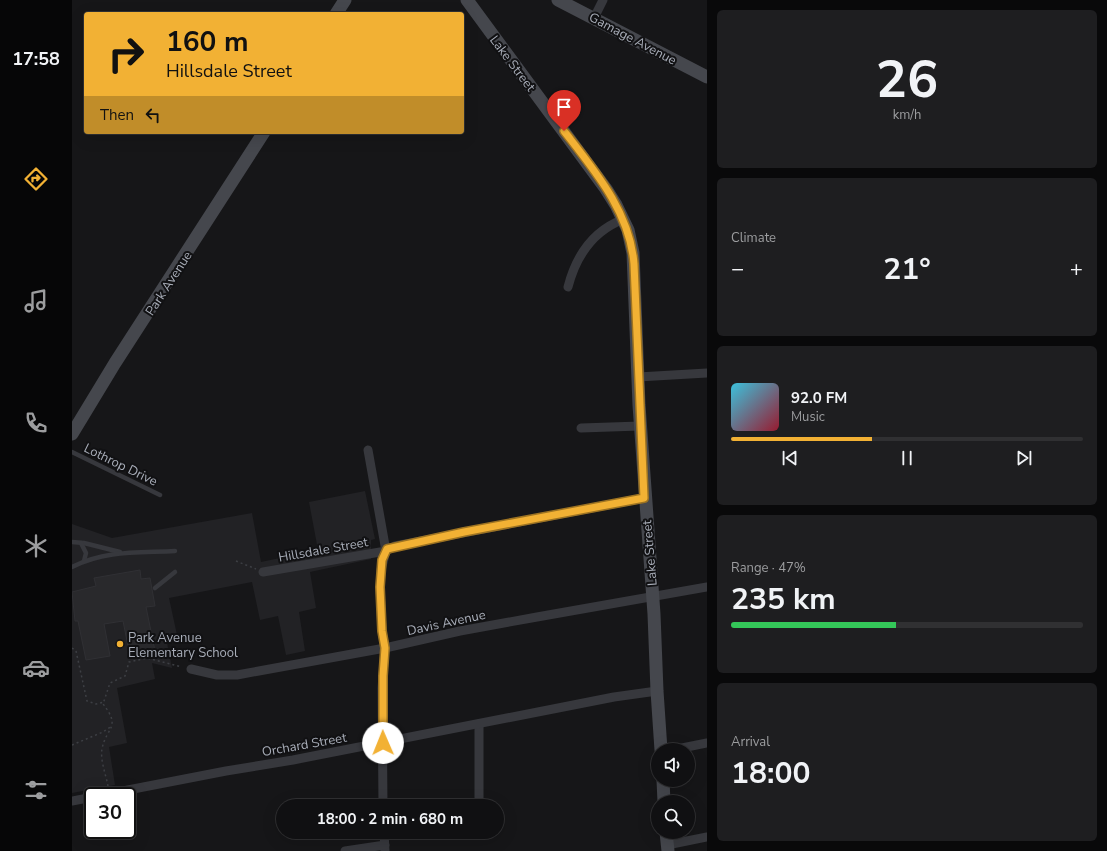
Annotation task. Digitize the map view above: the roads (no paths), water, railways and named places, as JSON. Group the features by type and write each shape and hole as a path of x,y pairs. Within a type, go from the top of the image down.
{"street":[{"path":"337,12 345,0"},
{"name":"Lake Street","path":"467,0 601,182 624,220 628,230 633,253 644,498 652,596 661,743"},
{"name":"Gamage Avenue","path":"558,0 707,77"},
{"path":"594,18 603,0"},
{"name":"Park Avenue","path":"72,434 115,363 263,134"},
{"path":"568,287 581,254 586,246 607,226 624,220"},
{"path":"638,377 707,373"},
{"path":"581,428 640,426"},
{"path":"368,450 386,551 382,560 380,587 382,631 385,648 383,670 383,799"},
{"name":"Hillsdale Street","path":"264,572 386,551 396,546 464,532 644,498"},
{"name":"Davis Avenue","path":"191,669 217,675 236,675 385,648 460,631 707,586"},
{"name":"Orchard Street","path":"136,788 383,743 614,697 657,691"},
{"path":"479,724 480,799"},
{"path":"695,745 707,743"},
{"path":"72,801 84,799"},
{"path":"667,843 707,837"},
{"path":"345,851 385,848"}],"lane":[{"name":"Lothrop Drive","path":"72,452 160,495"},
{"path":"72,542 122,552 176,552"},
{"path":"81,543 86,553 84,561"},
{"path":"72,568 84,561 122,552"},
{"path":"155,588 175,572"}],"place":[{"name":"Park Avenue Elementary School","path":"120,644"}]}
